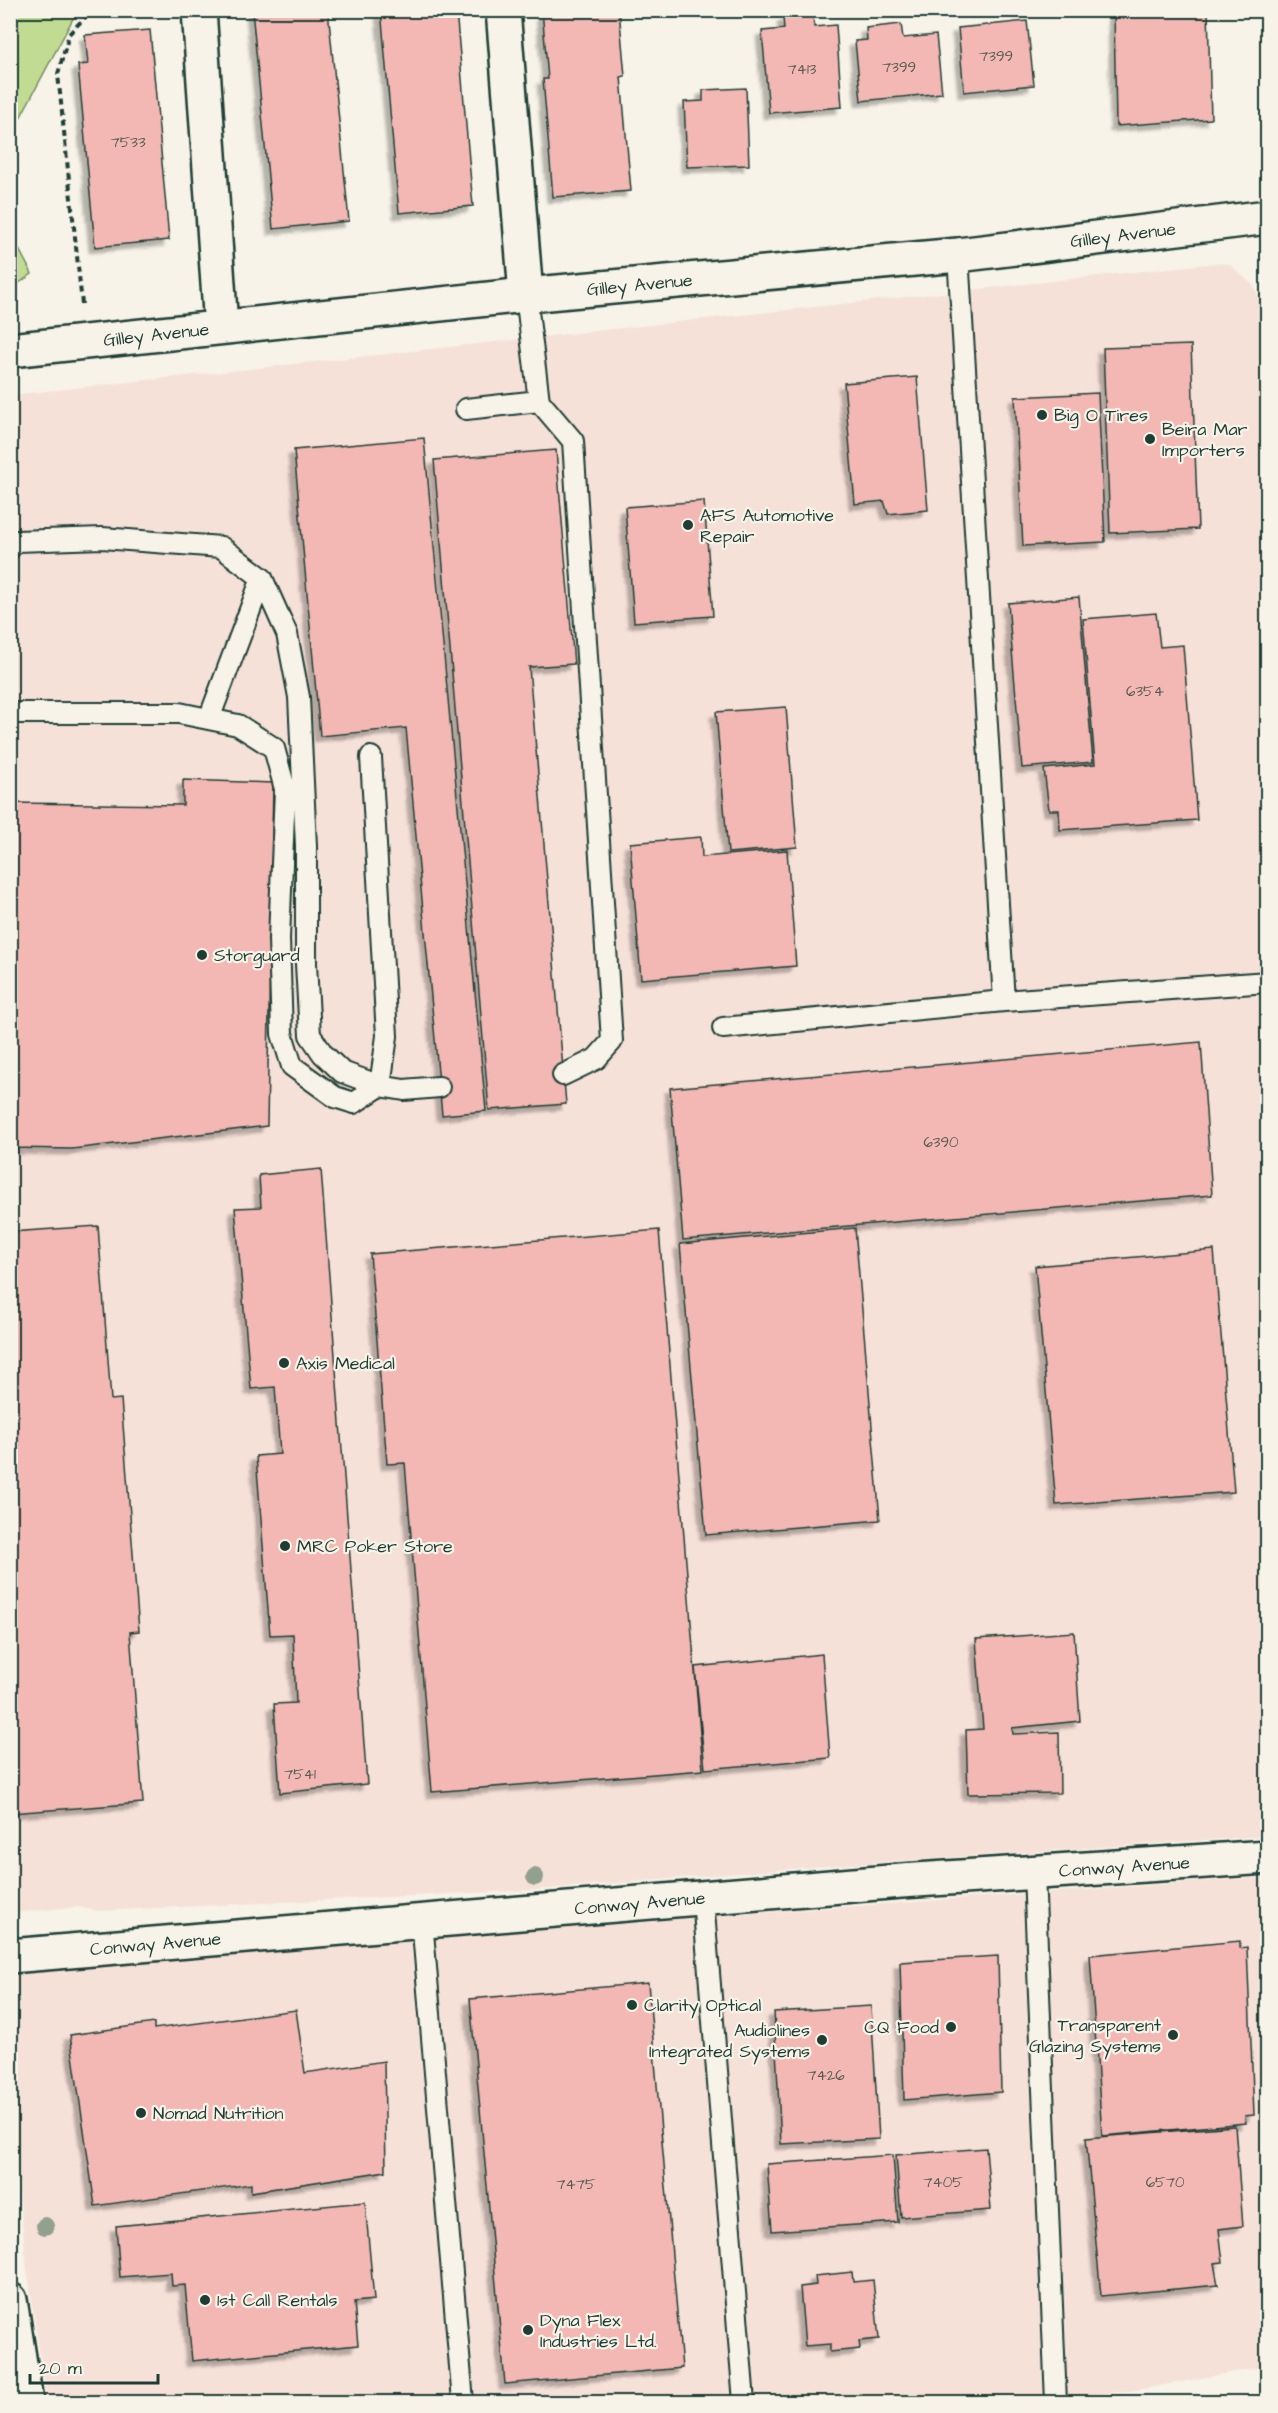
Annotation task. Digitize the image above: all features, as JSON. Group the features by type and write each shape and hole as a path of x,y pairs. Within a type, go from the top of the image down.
{"street":[{"path":"199,10 221,327"},
{"path":"503,10 526,296"},
{"name":"Gilley Avenue","path":"10,350 86,344 221,327 526,296 958,255 1268,217"},
{"name":"Conway Avenue","path":"10,1956 901,1881 1268,1857"},
{"path":"10,2300 26,2403"}],"lane":[{"path":"958,255 1004,1001"},
{"path":"526,296 539,401 573,441 612,1041 596,1059 563,1075"},
{"path":"466,409 539,401"},
{"path":"13,538 102,538 221,547 262,578 287,634 299,698 306,846 306,964 310,1035 323,1054 342,1072 380,1086 404,1090 440,1087"},
{"path":"209,719 262,578"},
{"path":"10,713 179,714 238,724 274,748 285,789 279,951 282,1034 292,1066 335,1097 354,1103 380,1086 387,1036 371,757"},
{"path":"723,1028 1004,1001 1268,982"},
{"path":"1034,1874 1056,2403"},
{"path":"703,1899 744,2403"},
{"path":"422,1920 463,2403"}],"path":[{"path":"86,344 58,74 69,33 92,10"}],"shaded area":[{"path":"1216,263 1229,264 1253,285 1264,307 1268,324 1267,1836 839,1865 536,1890 98,1911 77,1907 11,1913 11,395"},
{"path":"1267,1877 1267,2366 1137,2390 1024,2402 47,2402 27,2269 10,2105 10,1977 18,1972 757,1913"}],"green space":[{"path":"20,10 77,11 19,120 11,149 11,30"},
{"path":"10,232 32,274 19,283 11,284"}],"building":[{"path":"252,10 328,10 349,221 273,229"},
{"path":"381,10 456,10 473,206 399,213"},
{"path":"542,10 619,10 625,76 621,77 631,191 553,197 543,79 548,79"},
{"path":"1114,10 1208,10 1211,119 1116,126"},
{"path":"813,15 814,27 836,25 842,107 769,113 762,31 784,29 783,17"},
{"path":"1027,21 1034,85 964,92 958,28"},
{"path":"901,24 903,38 936,35 942,93 861,101 855,41 867,40 866,28"},
{"path":"150,30 169,240 95,247 78,65 88,64 85,35"},
{"path":"746,88 749,165 687,167 684,102 703,101 703,90"},
{"name":"Beira Mar Importers","path":"1191,345 1198,529 1110,533 1103,348"},
{"path":"917,377 928,510 888,514 884,501 855,504 844,383"},
{"path":"1098,393 1105,542 1023,546 1015,397"},
{"path":"424,438 486,1111 442,1115 406,728 320,736 294,450"},
{"path":"556,450 574,664 529,667 566,1104 489,1110 434,460"},
{"path":"704,501 713,616 634,622 625,507"},
{"path":"1079,597 1093,762 1022,768 1008,603"},
{"path":"1156,613 1160,647 1183,645 1197,820 1060,830 1059,810 1049,810 1044,769 1095,764 1083,619"},
{"path":"786,707 797,847 728,853 716,712"},
{"path":"183,780 273,783 267,1126 72,1149 10,1148 10,803 183,805"},
{"path":"701,837 702,857 787,850 796,966 641,979 630,843"},
{"path":"1201,1042 1212,1195 683,1240 670,1088"},
{"path":"321,1169 367,1784 280,1793 274,1704 296,1703 293,1634 270,1635 256,1456 280,1454 275,1387 251,1389 235,1208 261,1207 259,1175"},
{"path":"98,1226 111,1400 121,1399 139,1631 130,1632 143,1803 10,1813 10,1232"},
{"path":"855,1228 880,1520 706,1535 680,1244"},
{"path":"659,1230 703,1770 432,1792 405,1463 387,1464 370,1254"},
{"path":"1214,1250 1234,1492 1056,1505 1035,1266"},
{"path":"1074,1632 1080,1721 1012,1728 1013,1734 1059,1732 1060,1793 968,1794 966,1730 983,1729 976,1639"},
{"path":"822,1654 830,1758 705,1769 695,1667"},
{"name":"Transparent Glazing Systems","path":"1240,1941 1240,1948 1247,1947 1254,2115 1245,2116 1246,2123 1102,2136 1090,1955"},
{"name":"CQ Food","path":"998,1956 1001,2092 904,2100 900,1962"},
{"path":"648,1983 682,2368 505,2384 470,1999"},
{"path":"871,2006 879,2139 781,2144 774,2012"},
{"path":"296,2010 305,2073 384,2061 386,2171 251,2192 251,2184 95,2206 70,2035 154,2023 154,2029"},
{"path":"1235,2126 1243,2226 1219,2229 1223,2262 1214,2263 1218,2285 1101,2296 1086,2138"},
{"path":"986,2148 991,2210 901,2217 896,2155"},
{"path":"893,2155 898,2222 772,2231 767,2164"},
{"path":"365,2202 374,2300 354,2302 358,2345 192,2361 185,2285 172,2286 171,2273 120,2277 116,2226"},
{"path":"852,2272 853,2282 873,2280 879,2339 859,2341 860,2349 830,2352 830,2344 805,2346 800,2287 816,2285 815,2276"}],"place":[{"name":"Big O Tires","path":"1042,415"},
{"name":"Beira Mar Importers","path":"1150,439"},
{"name":"AFS Automotive Repair","path":"688,525"},
{"name":"Storguard","path":"202,955"},
{"name":"Axis Medical","path":"284,1363"},
{"name":"MRC Poker Store","path":"285,1546"},
{"name":"Clarity Optical","path":"632,2005"},
{"name":"CQ Food","path":"951,2027"},
{"name":"Transparent Glazing Systems","path":"1173,2035"},
{"name":"Audiolines Integrated Systems","path":"822,2040"},
{"name":"Nomad Nutrition","path":"141,2113"},
{"name":"1st Call Rentals","path":"205,2300"},
{"name":"Dyna Flex Industries Ltd.","path":"528,2330"}]}
